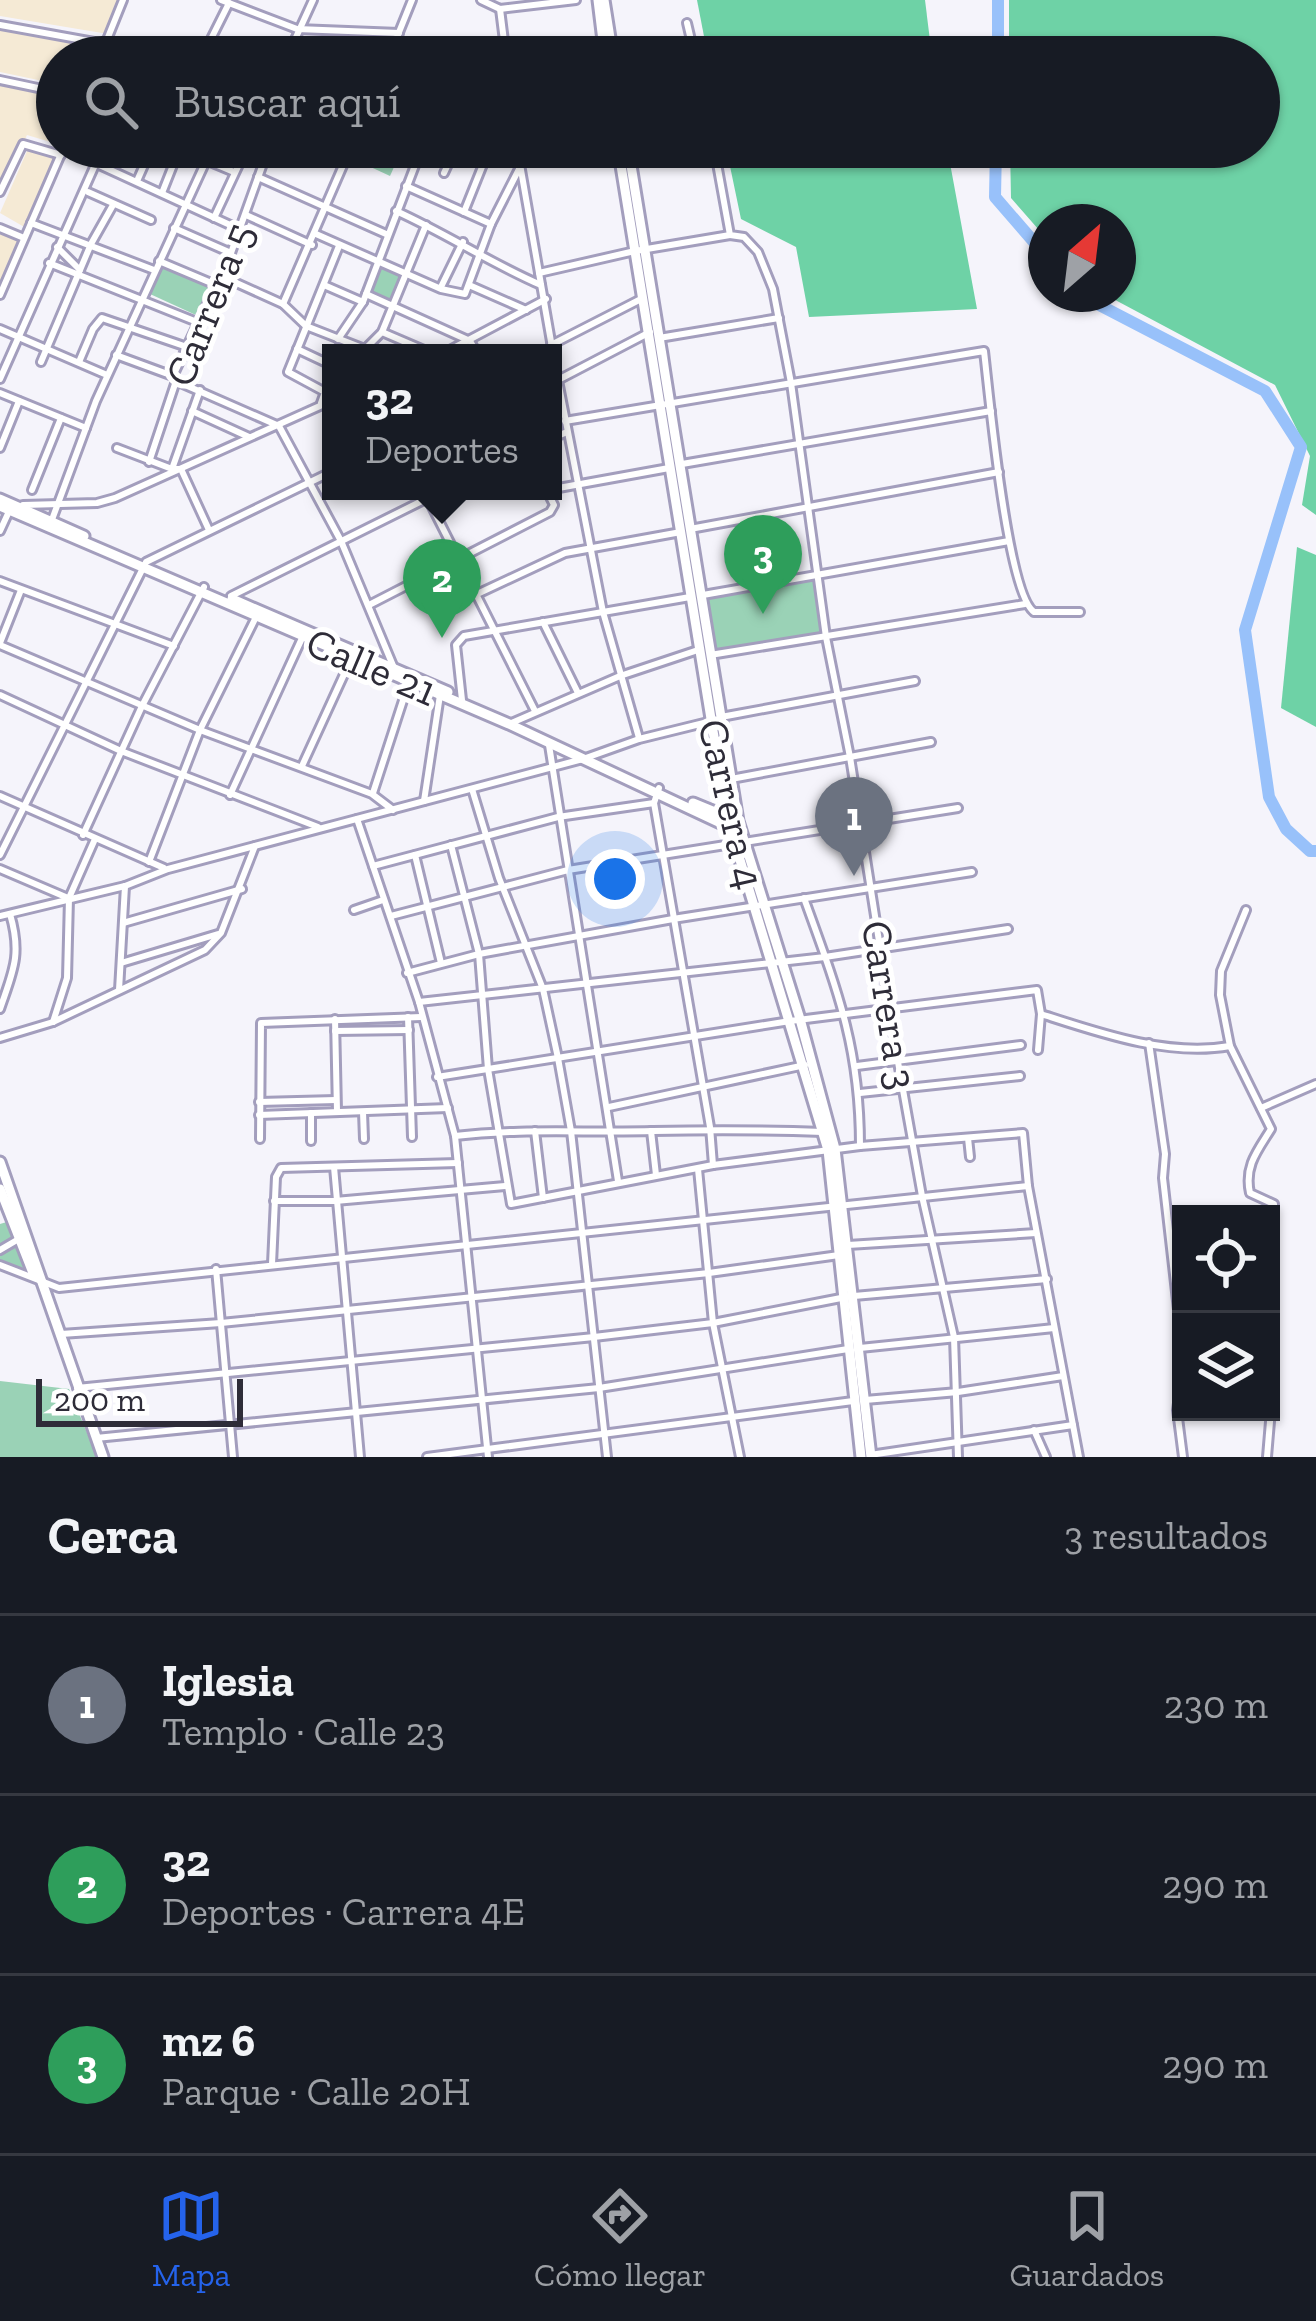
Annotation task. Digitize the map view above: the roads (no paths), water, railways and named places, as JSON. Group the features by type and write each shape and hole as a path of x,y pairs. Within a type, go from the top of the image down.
{"main road":[{"path":"601,0 606,36"},
{"name":"Carrera 4","path":"622,168 640,250 735,824 831,1149 839,1255 867,1456"},
{"name":"Carrera 4","path":"630,168 644,298 654,335"},
{"name":"Calle 21","path":"5,505 586,758"},
{"name":"Calle 21","path":"202,589 462,700 656,794 735,824"},
{"name":"Carrera 4","path":"716,719 731,779 735,824"},
{"name":"Carrera 4","path":"795,1020 831,1149"},
{"path":"0,1162 103,1457"},
{"path":"0,1189 17,1240 42,1286"},
{"name":"Carrera 4","path":"838,1206 848,1245 848,1297"}],"street":[{"path":"109,36 123,0"},
{"path":"294,36 313,0"},
{"path":"399,36 412,0"},
{"path":"481,0 500,9 575,0"},
{"path":"211,36 227,1 297,29 400,33"},
{"path":"500,9 503,36"},
{"path":"687,23 690,36"},
{"path":"0,25 61,36"},
{"path":"0,80 36,88"},
{"path":"0,192 19,146 36,145"},
{"path":"0,295 55,168"},
{"path":"0,379 93,168"},
{"path":"107,168 241,230"},
{"path":"137,181 143,168"},
{"path":"162,193 172,168"},
{"path":"50,525 116,356 203,168"},
{"path":"224,168 234,172"},
{"path":"214,218 237,168"},
{"name":"Carrera 5","path":"149,462 174,379 241,230 261,168"},
{"path":"283,304 343,168"},
{"path":"338,339 364,298 414,168"},
{"path":"444,173 446,168"},
{"path":"464,212 482,168"},
{"path":"316,234 441,289 465,294 491,224 519,168"},
{"path":"520,168 551,344"},
{"path":"539,273 730,235 718,168"},
{"path":"257,177 387,234"},
{"path":"406,187 491,224"},
{"path":"88,192 151,220"},
{"path":"41,362 91,244 113,205"},
{"path":"396,211 542,286"},
{"path":"246,215 312,245"},
{"path":"32,223 154,270"},
{"path":"371,344 382,332 426,225"},
{"path":"0,228 25,238"},
{"path":"174,228 231,253"},
{"name":"Carrera 3","path":"730,235 744,237 758,252 779,318 791,382 826,637 898,1061 954,1337 958,1457"},
{"path":"441,289 464,242"},
{"path":"322,391 291,377 289,369 340,245"},
{"path":"57,247 79,272"},
{"path":"158,261 217,285"},
{"path":"49,263 197,322"},
{"path":"221,276 283,304 306,326 350,344"},
{"path":"324,285 391,305 472,344"},
{"path":"469,285 526,310"},
{"path":"562,345 644,298"},
{"path":"462,344 546,299"},
{"path":"562,378 654,335 779,318"},
{"path":"79,362 99,319 130,325 187,347"},
{"path":"0,329 108,376"},
{"path":"382,332 410,344"},
{"path":"297,349 322,361"},
{"path":"565,421 984,351 1009,541 1025,604 1034,611 1080,612"},
{"path":"116,356 279,426 341,541 394,672"},
{"path":"200,390 177,469 209,530"},
{"path":"0,393 86,428"},
{"path":"319,406 322,398"},
{"path":"0,448 19,401"},
{"path":"562,403 603,612 639,739"},
{"path":"0,531 5,505 58,506 115,498 322,405"},
{"path":"192,411 250,438"},
{"path":"562,487 991,411"},
{"path":"32,490 61,418"},
{"path":"562,434 568,432"},
{"path":"116,448 177,469"},
{"path":"475,595 565,553 999,472"},
{"path":"0,855 145,564 322,476"},
{"path":"228,598 417,500"},
{"path":"428,500 535,711"},
{"path":"369,605 542,517 554,505 553,500"},
{"path":"462,700 457,641 467,635 1009,541"},
{"path":"0,580 174,646"},
{"path":"83,835 202,589"},
{"path":"22,590 0,644 200,730 372,794 393,809"},
{"path":"511,723 620,676 705,652 1025,604"},
{"path":"149,862 200,730 256,616"},
{"path":"543,622 578,693"},
{"path":"230,795 303,637"},
{"path":"302,766 352,657"},
{"path":"0,916 125,886 167,869 552,768 716,719 915,681"},
{"path":"372,794 409,682"},
{"path":"0,695 121,751 322,828"},
{"path":"424,801 440,695"},
{"path":"549,742 618,1181"},
{"path":"731,779 931,742"},
{"path":"472,789 502,886 543,989 558,1058 571,1131 607,1457"},
{"path":"373,866 656,794 662,855 710,1127 712,1165"},
{"path":"0,796 167,869"},
{"path":"390,916 568,870 958,808"},
{"path":"357,819 418,1001 455,1136 487,1454"},
{"path":"52,1022 70,958 69,898 95,839"},
{"path":"451,845 479,954 488,1069 511,1204 712,1165 860,1146 1023,1133 1028,1186 1079,1457"},
{"path":"0,1038 52,1022 205,950 221,933 255,846"},
{"path":"415,855 441,962"},
{"path":"0,869 69,898"},
{"path":"407,973 479,954 673,919 972,872"},
{"path":"118,992 125,886"},
{"path":"123,923 242,889"},
{"path":"804,898 857,1066 860,1146"},
{"path":"355,910 383,900"},
{"path":"1246,910 1220,980 1230,1046 1270,1129 1255,1151 1248,1177 1250,1193 1274,1204 1268,1457"},
{"path":"0,1009 17,961 10,914"},
{"path":"418,1001 825,957 1008,929"},
{"path":"120,963 221,933"},
{"path":"437,1077 795,1020 1037,990 1041,1014 1038,1051"},
{"path":"1041,1014 1150,1043 1194,1049 1230,1046"},
{"path":"260,1139 261,1023 422,1016"},
{"path":"408,1017 412,1137"},
{"path":"334,1019 337,1113"},
{"path":"335,1031 409,1030"},
{"path":"1150,1043 1178,1313"},
{"path":"857,1066 1021,1045"},
{"path":"609,1107 805,1065"},
{"path":"860,1093 1020,1076"},
{"path":"1261,1108 1316,1084"},
{"path":"259,1102 337,1100"},
{"path":"259,1115 448,1108"},
{"path":"363,1112 364,1139"},
{"path":"311,1114 311,1141"},
{"path":"455,1136 710,1127 824,1132"},
{"path":"535,1131 543,1198"},
{"path":"651,1131 656,1176"},
{"path":"968,1138 970,1157"},
{"path":"272,1264 276,1177 281,1168 458,1162"},
{"path":"334,1167 360,1457"},
{"path":"698,1169 713,1323 740,1457"},
{"path":"274,1202 506,1186"},
{"path":"0,1265 42,1286 58,1288 1028,1186"},
{"path":"848,1245 1037,1233"},
{"path":"0,1250 17,1240"},
{"path":"60,1334 221,1323 709,1273 839,1255"},
{"path":"216,1269 233,1457"},
{"path":"77,1388 594,1337 713,1323 848,1297 1047,1279"},
{"path":"96,1438 599,1388 854,1349 1055,1328"},
{"path":"427,1457 487,1454 734,1414 958,1392 1063,1376"},
{"path":"1178,1421 1183,1457"},
{"path":"867,1456 1073,1425"},
{"path":"1034,1430 1046,1457"},
{"path":"885,1452 896,1457"}],"waterway":[{"path":"998,0 998,36"},
{"path":"996,168 995,197 1028,235"},
{"path":"1113,312 1265,391 1301,447 1245,630 1269,797 1286,829 1316,851"}],"place":[{"name":"mz 6","path":"763,614"},
{"name":"32","path":"442,638"},
{"name":"Iglesia","path":"854,876"}]}
